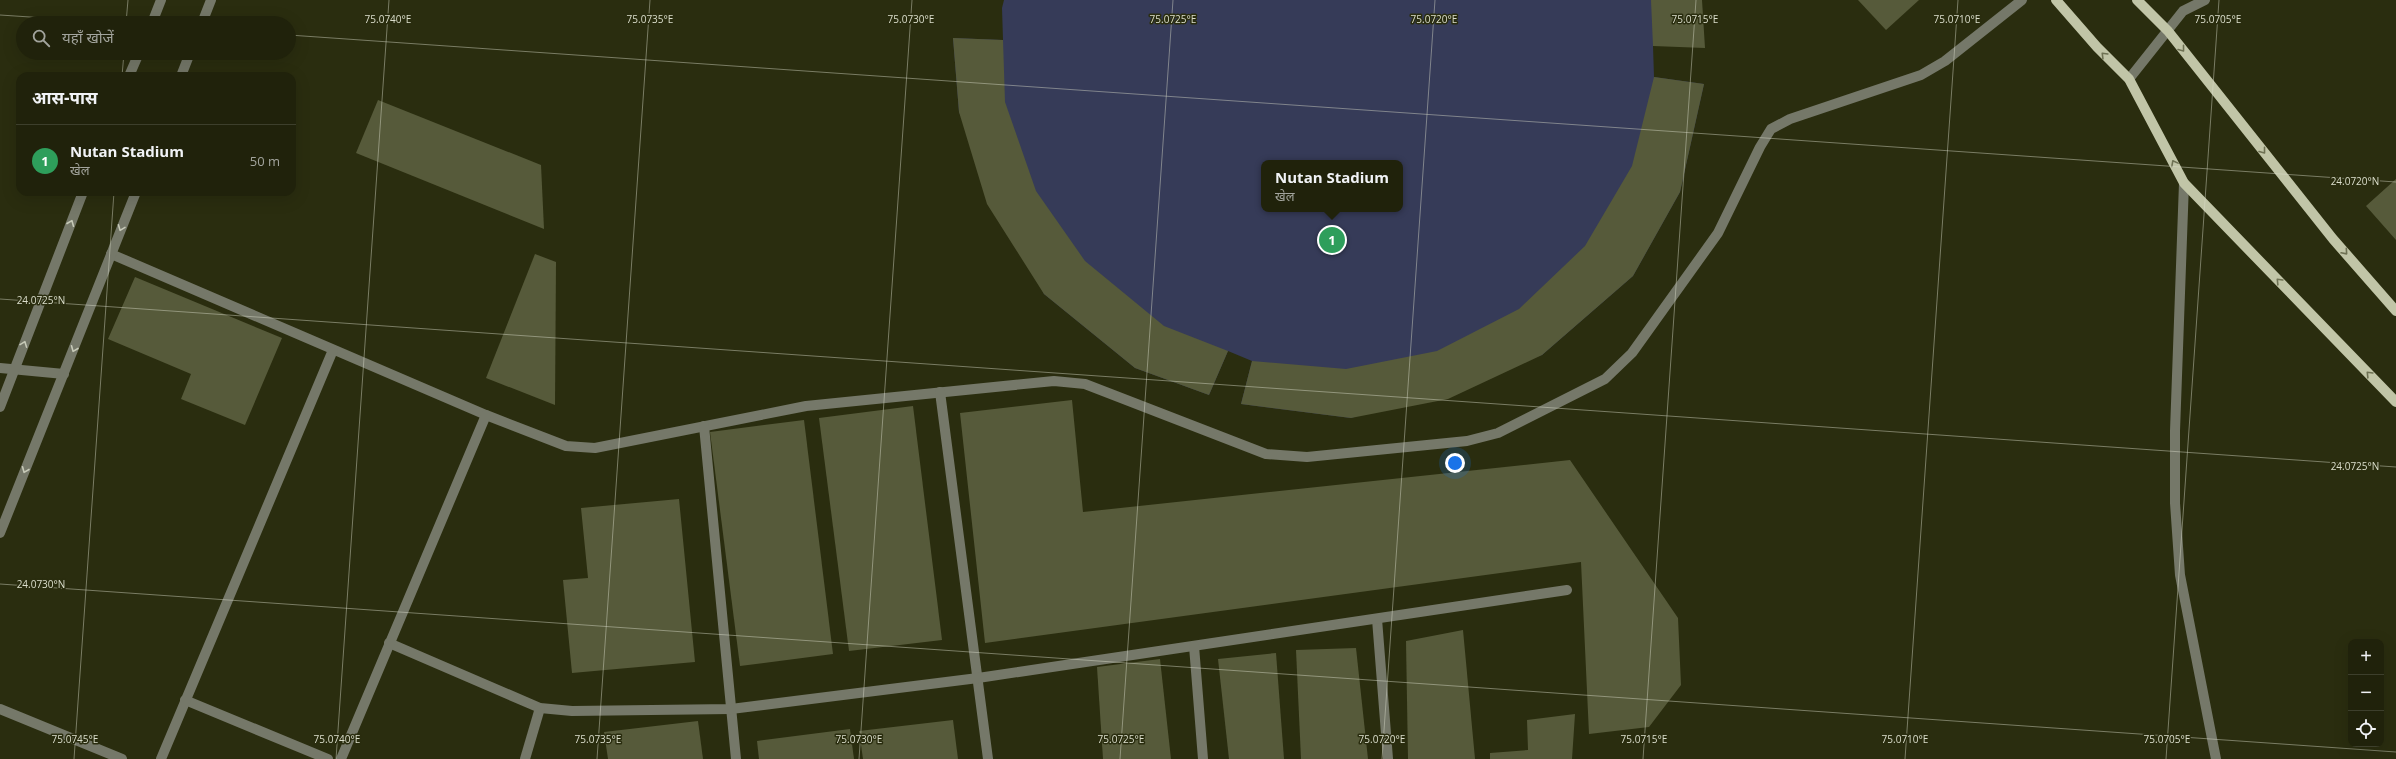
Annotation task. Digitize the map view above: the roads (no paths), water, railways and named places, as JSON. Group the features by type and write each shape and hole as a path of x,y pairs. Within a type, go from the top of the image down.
{"main road":[{"path":"2056,0 2097,47 2129,79 2184,183 2396,402"},
{"path":"2137,0 2168,31 2333,239 2396,311"}],"street":[{"path":"155,16 161,0"},
{"path":"205,16 211,0"},
{"path":"111,254 486,415 566,446 595,448 806,406 1054,381 1085,384 1266,454 1307,457 1467,441 1498,433 1605,378 1632,353 1718,233 1760,147 1771,129 1790,119 1921,75 1945,61 2022,0"},
{"path":"2183,0 2183,11"},
{"path":"2129,79 2183,11 2205,0"},
{"path":"131,72 136,60"},
{"path":"183,72 187,60"},
{"path":"2184,183 2175,431 2175,503 2180,575 2216,759"},
{"path":"0,406 81,196"},
{"path":"0,534 134,196"},
{"path":"161,759 333,350"},
{"path":"0,368 64,374"},
{"path":"940,392 988,759"},
{"path":"341,759 486,415"},
{"path":"704,426 736,759"},
{"path":"390,643 540,708 572,711 731,709 978,678 1567,590"},
{"path":"1377,619 1388,759"},
{"path":"1194,646 1203,759"},
{"path":"185,700 328,759"},
{"path":"525,759 540,708"},
{"path":"0,709 122,759"}],"place":[{"name":"Nutan Stadium","path":"1332,240"}]}
